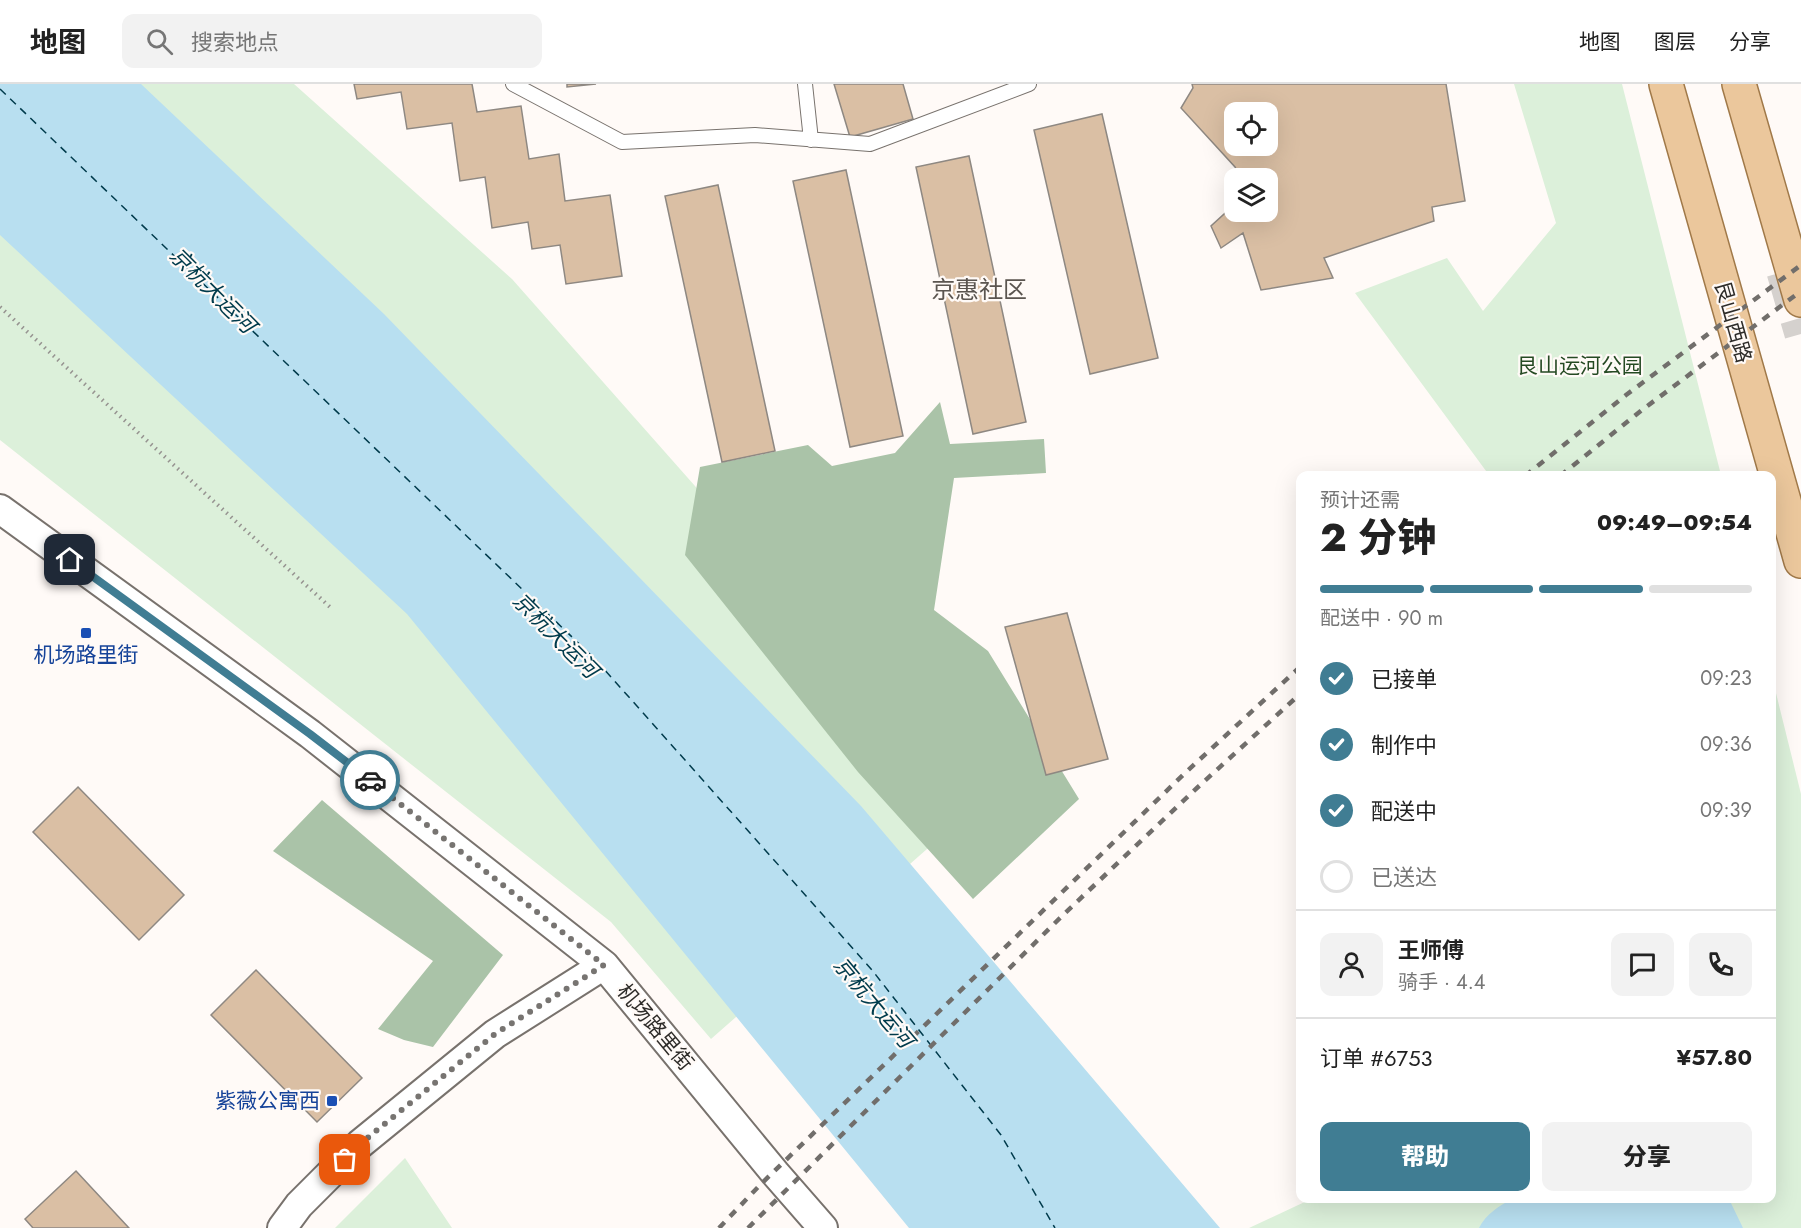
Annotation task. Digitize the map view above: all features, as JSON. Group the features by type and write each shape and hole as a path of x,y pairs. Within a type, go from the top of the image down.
{"main road":[{"name":"艮山西路","path":"1666,84 1776,471"},
{"path":"1739,84 1801,300"},
{"name":"艮山西路","path":"1776,473 1801,561"}],"street":[{"name":"机场路里街","path":"0,509 310,734 604,965 823,1228"},
{"path":"282,1228 299,1205 360,1144 495,1034 604,965"}],"lane":[{"path":"513,84 622,142 755,135 870,144 1029,84"},
{"path":"805,84 811,140"}],"path":[{"path":"0,307 330,607"}],"green space":[{"path":"0,84 294,84 512,279 977,805 711,1039 611,922 0,440"},
{"name":"艮山运河公园","path":"1514,84 1622,84 1720,471 1486,471 1355,293 1447,258 1483,311 1556,223"},
{"path":"940,402 950,444 1044,439 1046,473 954,478 934,610 988,651 1079,799 973,899 858,772 685,555 700,467 808,445 832,466 895,453"},
{"path":"1776,693 1801,794 1801,1228 1249,1228 1302,1203 1776,1203"},
{"path":"322,800 503,955 433,1047 404,1040 378,1029 433,961 273,851"},
{"path":"405,1158 452,1228 335,1228"}],"water":[{"name":"京杭大运河","path":"0,84 141,84 384,314 861,806 1220,1228 909,1228 407,614 0,235"},
{"path":"1506,1203 1731,1203 1743,1228 1479,1228"}],"building":[{"path":"354,84 472,84 477,112 521,106 529,159 559,154 565,201 610,195 622,276 566,284 560,245 532,249 528,222 492,228 485,177 460,181 452,123 407,129 401,92 357,99"},
{"path":"567,84 596,84 567,87"},
{"path":"834,84 903,84 913,119 850,137"},
{"path":"1192,84 1446,84 1465,201 1432,207 1434,221 1324,258 1333,278 1261,290 1243,233 1221,248 1211,226 1224,214 1224,222 1278,222 1278,168 1236,168 1225,156 1278,156 1278,102 1224,102 1224,155 1181,108 1193,88"},
{"path":"1102,114 1158,358 1090,374 1034,130"},
{"path":"969,156 1026,422 973,434 916,167"},
{"path":"846,170 903,436 850,447 793,181"},
{"path":"718,185 775,451 722,462 665,196"},
{"path":"1067,613 1108,759 1046,775 1005,627"},
{"path":"78,787 184,895 139,940 33,832"},
{"path":"256,970 362,1078 317,1122 211,1015"},
{"path":"76,1171 129,1228 33,1228 25,1219"}],"ferry route":[{"path":"0,89 595,659 872,970 1001,1135 1055,1228"}],"tunnel":[{"path":"1783,272 1801,334"}],"railway":[{"path":"1531,471 1626,395 1801,265"},
{"path":"1566,471 1642,410 1801,291"},
{"path":"719,1228 760,1185 1185,773 1296,671"},
{"path":"748,1228 1064,914 1296,698"}],"way so far":[{"path":"345,1160 360,1144 495,1034 604,965 370,780"}],"place":[{"name":"机场路里街","path":"86,633"},
{"name":"紫薇公寓西","path":"332,1101"}],"district":[{"name":"京惠社区","path":"979,289"}],"route":[{"path":"70,560 370,780"}]}
